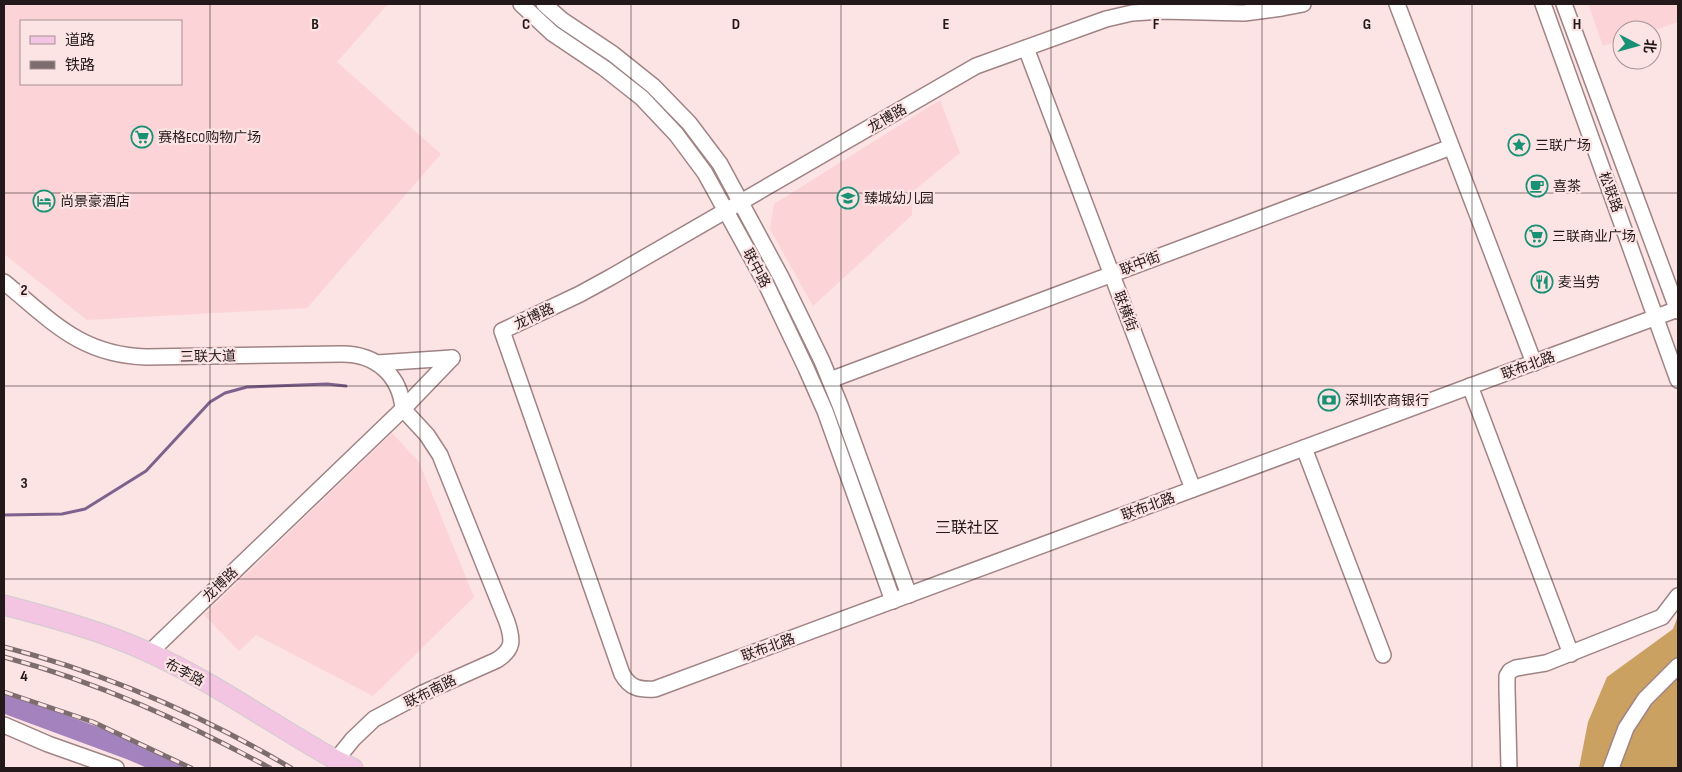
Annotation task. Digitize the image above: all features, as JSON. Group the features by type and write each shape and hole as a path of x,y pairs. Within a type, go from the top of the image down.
{"main road":[{"name":"布李路","path":"4,605 116,638 149,653 215,688 336,760 353,768"}],"street":[{"name":"联中路","path":"521,4 552,33 624,83 660,115 692,153 705,173 787,326 821,402 893,600"},
{"name":"联中路","path":"544,4 577,31 634,69 672,104 720,164 802,319 830,380 908,595"},
{"name":"龙博路","path":"622,674 502,331 580,294 976,66 1106,19 1132,13 1162,11 1244,13 1303,4"},
{"path":"1397,4 1534,363"},
{"name":"松联路","path":"1543,4 1678,380"},
{"name":"松联路","path":"1564,4 1678,310"},
{"name":"联横街","path":"1026,48 1193,489"},
{"name":"联中街","path":"830,380 1451,147"},
{"name":"三联大道","path":"4,282 69,335 93,348 119,355 146,357 352,354 369,358 385,368 396,383 400,391 403,409"},
{"name":"联布北路","path":"622,674 627,682 635,688 655,690 1678,310"},
{"name":"龙博路","path":"149,653 403,409 452,358 377,363"},
{"path":"1470,386 1571,654"},
{"name":"联布南路","path":"336,760 353,739 374,719 423,693 497,660 506,654 512,643 507,622 440,455 427,435 403,409"},
{"path":"1304,448 1383,655"},
{"path":"1509,768 1507,676 1510,671 1516,668 1546,664 1662,617 1678,596"},
{"path":"1612,768 1626,728 1640,706 1667,675 1678,666"},
{"path":"4,725 48,744 116,768"}],"shaded area":[{"path":"4,4 388,4 337,62 441,154 307,308 87,320 4,254"},
{"path":"1588,4 1678,4 1678,22 1662,28 1662,20 1612,20 1612,43 1603,46"},
{"name":"臻城幼儿园","path":"940,100 960,153 912,192 912,215 813,306 770,229 774,204"},
{"path":"392,433 419,462 474,597 373,696 256,635 239,651 204,615"},
{"path":"1678,616 1678,768 1579,768 1588,722 1607,677 1673,629"}],"waterway":[{"path":"4,515 62,514 85,509 146,471 210,402 225,393 247,387 327,384 346,386"},
{"path":"4,703 131,750 172,768"}],"railway":[{"path":"4,647 79,669 152,697 223,730 291,768"},
{"path":"4,657 73,678 107,691 173,719 270,768"},
{"path":"4,692 93,722 191,768"}],"place":[{"name":"赛格ECO购物广场","path":"142,137"},
{"name":"三联广场","path":"1519,145"},
{"name":"喜茶","path":"1537,186"},
{"name":"臻城幼儿园","path":"848,198"},
{"name":"尚景豪酒店","path":"44,201"},
{"name":"三联商业广场","path":"1536,236"},
{"name":"麦当劳","path":"1542,282"},
{"name":"深圳农商银行","path":"1329,400"}],"district":[{"name":"三联社区","path":"967,527"}]}
